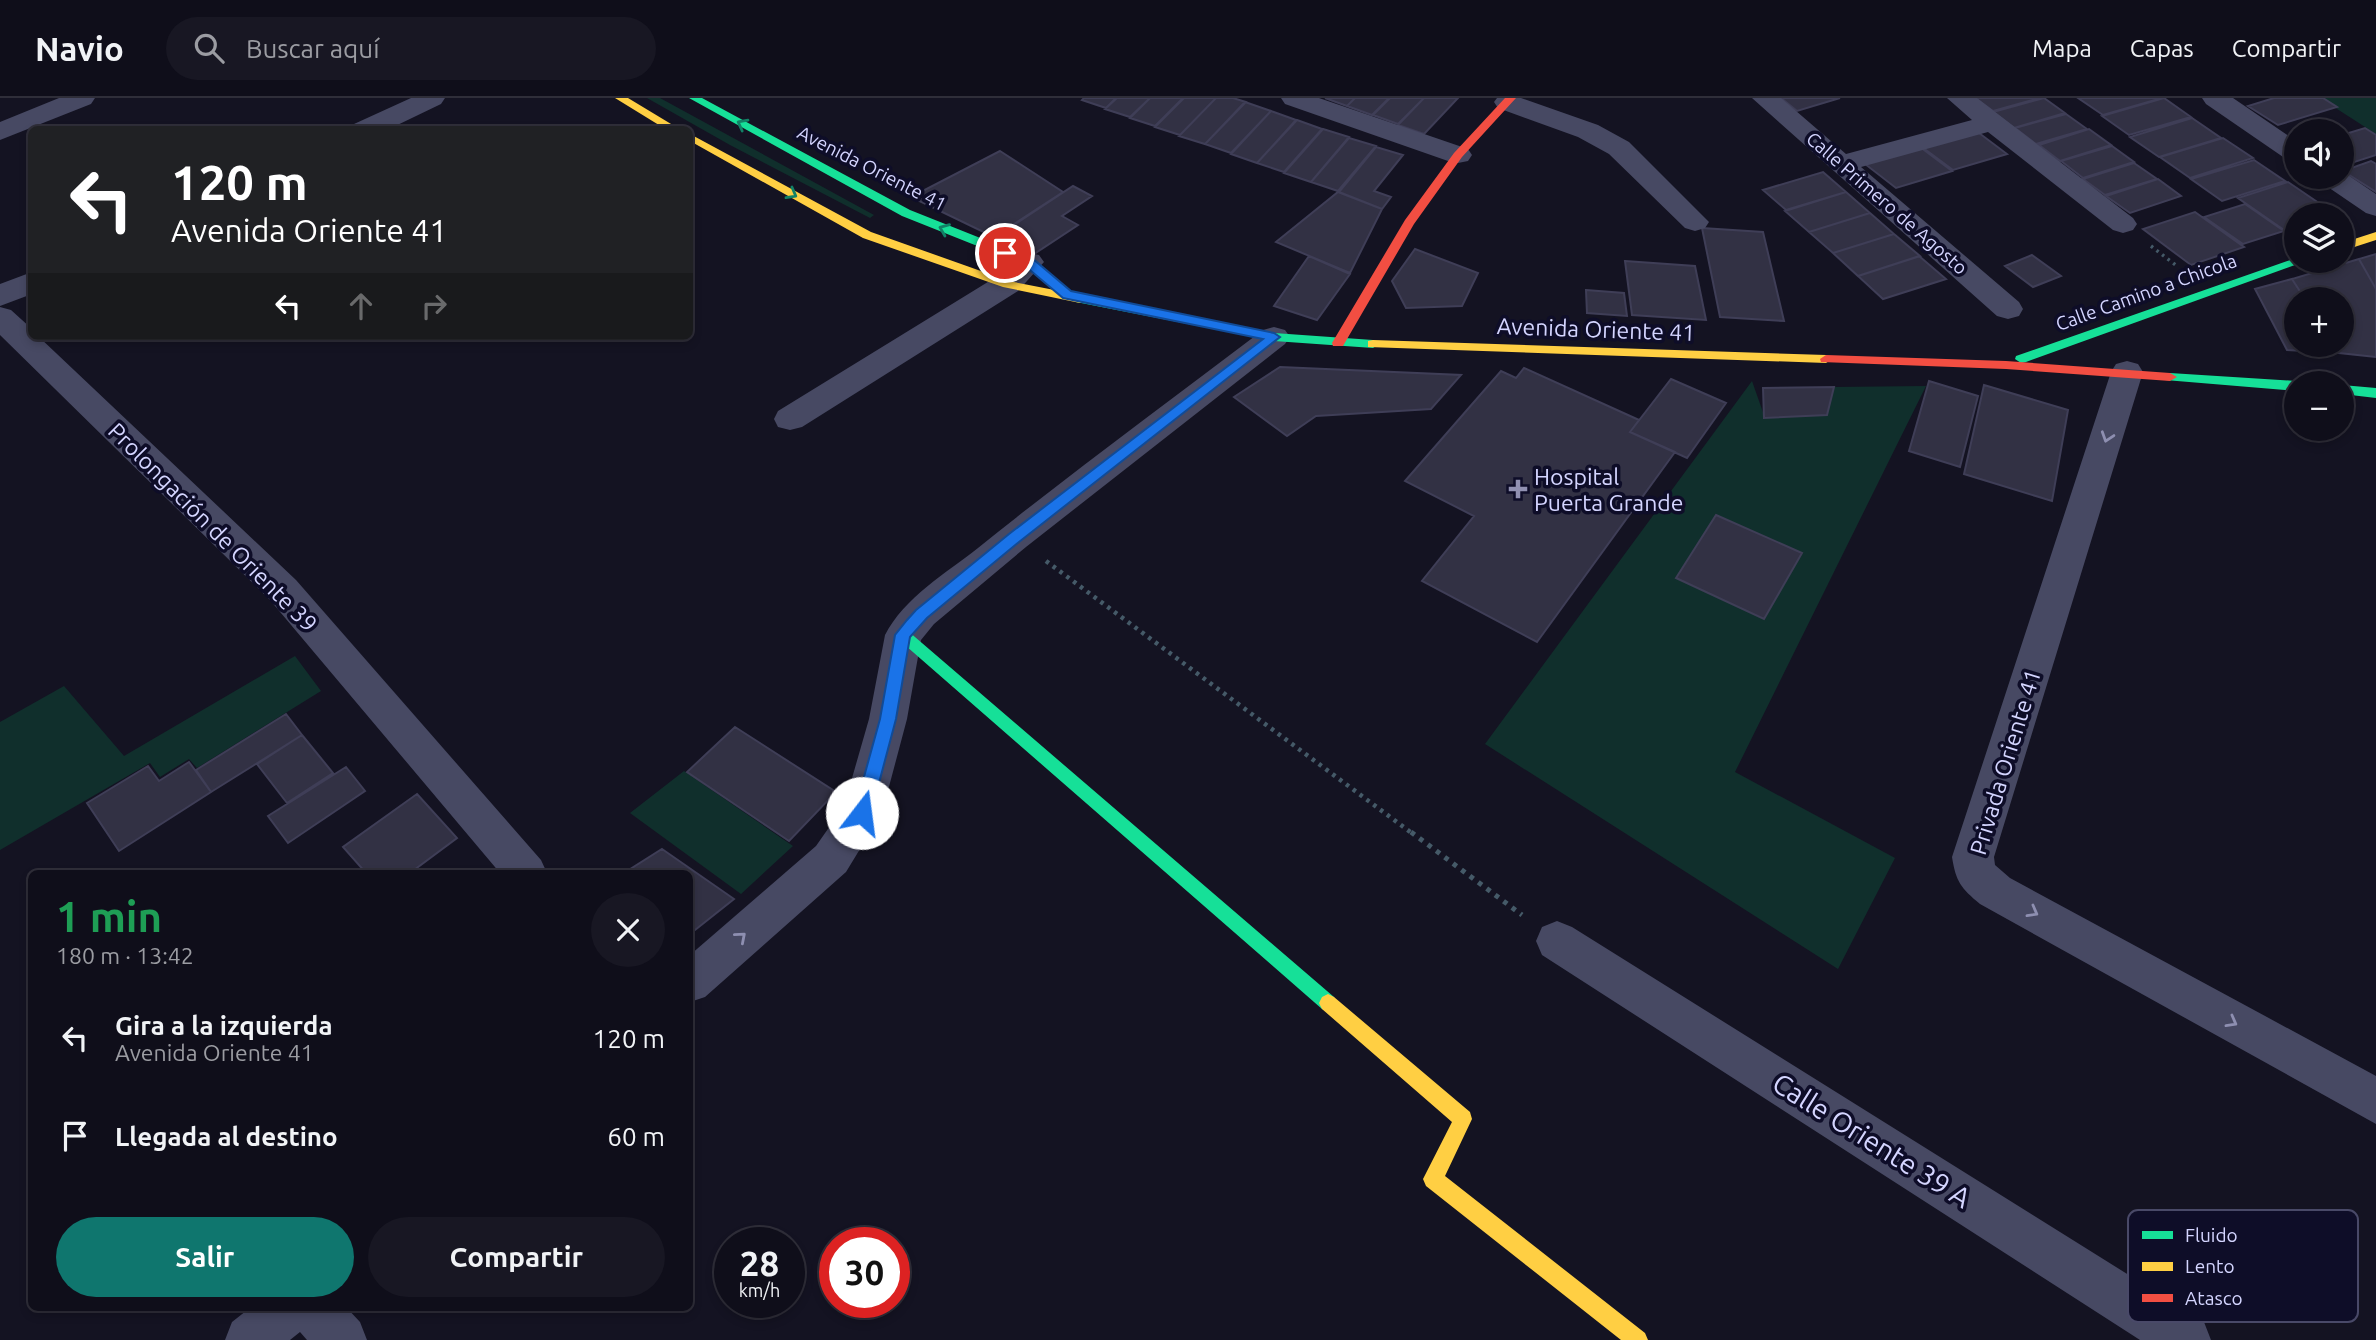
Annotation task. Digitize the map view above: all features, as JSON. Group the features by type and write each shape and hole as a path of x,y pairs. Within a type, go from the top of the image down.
{"street":[{"path":"0,132 82,98"},
{"path":"372,126 432,98"},
{"path":"620,98 669,126"},
{"name":"Avenida Oriente 41","path":"694,98 906,213 1029,262 1067,295"},
{"path":"1294,98 1458,155"},
{"name":"Calle Primero de Agosto","path":"1765,98 2008,309"},
{"path":"1960,98 2123,224"},
{"path":"2215,98 2284,145"},
{"path":"1338,343 1409,223 1458,155 1509,100 1606,139 1619,148 1695,222"},
{"path":"1841,164 1992,123"},
{"name":"Avenida Oriente 41","path":"693,139 867,236 1007,284 1274,337 1338,343 2006,365 2284,385"},
{"path":"2350,189 2376,206"},
{"path":"2354,243 2376,236"},
{"path":"790,419 1007,284 1029,262"},
{"name":"Calle Camino a Chicola","path":"2006,365 2284,266"},
{"path":"0,296 28,284"},
{"name":"Prolongación de Oriente 39","path":"0,317 283,590 523,870"},
{"path":"693,979 831,859 862,813 888,719 903,635 922,614 1014,538 1274,337"},
{"name":"Privada Oriente 41","path":"2127,372 1973,857 1976,875 1995,891 2376,1101"},
{"path":"2354,391 2376,393"},
{"path":"903,635 1463,1119 1433,1179 1638,1340"},
{"name":"Calle Oriente 39 A","path":"1558,941 2128,1303"},
{"path":"250,1340 286,1311"},
{"path":"315,1311 342,1340"},
{"name":"Calle Oriente 39 A","path":"2158,1322 2186,1340"}],"path":[{"path":"2123,224 2209,291"},
{"path":"1014,538 1558,941"}],"green space":[{"path":"647,98 660,98 874,215 870,218"},
{"path":"2320,98 2376,98 2376,134"},
{"path":"1752,381 1765,418 1827,415 1834,387 1926,386 1735,772 1895,858 1838,969 1485,744"},
{"path":"295,656 321,691 197,768 189,759 160,777 150,763 0,850 0,722 64,686 124,756"},
{"path":"684,771 793,846 741,894 630,813"}],"building":[{"path":"1116,98 1106,108 1082,100"},
{"path":"1117,98 1150,98 1130,117 1105,109"},
{"path":"1150,98 1183,98 1155,126 1130,118"},
{"path":"1184,98 1216,98 1180,135 1155,127"},
{"path":"1216,98 1233,98 1246,102 1205,144 1179,136"},
{"path":"1325,98 1355,98 1347,106"},
{"path":"1355,98 1389,98 1372,115 1347,106"},
{"path":"1390,98 1424,98 1398,124 1373,115"},
{"path":"1424,98 1458,98 1424,134 1398,125"},
{"path":"1781,98 1840,98 1797,111"},
{"path":"1975,98 2040,98 1993,111"},
{"path":"2044,98 2065,113 2014,128 1993,112"},
{"path":"2078,98 2162,98 2103,115"},
{"path":"2164,98 2191,117 2129,135 2102,116"},
{"path":"2274,98 2323,98 2337,107 2298,119 2284,119 2284,123 2278,125 2248,106"},
{"path":"1245,102 1271,111 1231,153 1205,144"},
{"path":"1271,111 1296,120 1257,163 1231,154"},
{"path":"2066,114 2087,129 2036,144 2015,128"},
{"path":"2192,118 2221,138 2159,157 2130,137"},
{"path":"1297,120 1322,129 1284,172 1257,163"},
{"path":"2365,128 2376,135 2376,155 2354,162 2354,131"},
{"path":"1323,129 1349,137 1311,182 1284,173"},
{"path":"2089,129 2111,145 2060,161 2039,145"},
{"path":"1975,130 2007,154 1953,170 1922,147"},
{"path":"1349,138 1376,146 1338,191 1311,182"},
{"path":"2223,138 2253,158 2190,178 2160,157"},
{"path":"2112,146 2134,162 2083,178 2061,161"},
{"path":"1376,147 1403,155 1374,191 1391,197 1382,209 1339,192"},
{"path":"1920,147 1952,171 1896,188 1865,164"},
{"path":"1000,151 1063,192 994,237 911,197"},
{"path":"2254,160 2284,181 2222,201 2191,179"},
{"path":"2371,161 2376,164 2376,192 2354,178 2354,167"},
{"path":"2134,163 2157,179 2105,195 2083,179"},
{"path":"1823,172 1846,192 1786,210 1763,190"},
{"path":"2158,179 2181,196 2130,213 2106,196"},
{"path":"2284,183 2284,189 2298,189 2319,203 2284,203 2284,230 2238,198"},
{"path":"1073,186 1092,196 1062,216 1078,225 1034,254 1000,234"},
{"path":"1338,192 1382,209 1350,273 1276,242"},
{"path":"1846,192 1870,213 1809,232 1785,211"},
{"path":"2245,204 2284,231 2243,244 2204,217"},
{"path":"2195,212 2244,247 2191,265 2143,229"},
{"path":"1870,213 1894,234 1833,253 1809,232"},
{"path":"1702,228 1763,232 1784,321 1720,317"},
{"path":"1894,234 1920,256 1858,276 1833,253"},
{"path":"1415,249 1478,273 1462,306 1406,308 1392,281"},
{"path":"2376,254 2376,289 2359,259"},
{"path":"2032,255 2061,276 2033,287 2005,266"},
{"path":"1309,256 1350,274 1317,320 1274,306"},
{"path":"1919,256 1946,279 1883,299 1858,276"},
{"path":"2359,259 2376,289 2376,357 2354,355 2354,287 2297,287 2292,279 2312,273 2354,273 2354,260"},
{"path":"1625,261 1695,266 1706,320 1632,315"},
{"path":"2292,279 2297,287 2284,287 2284,344 2255,289"},
{"path":"1586,290 1624,293 1627,316 1587,313"},
{"path":"1280,367 1461,375 1431,409 1316,416 1287,436 1234,397"},
{"path":"1524,368 1639,420 1630,432 1675,452 1537,642 1422,581 1474,516 1405,481 1501,371 1516,378"},
{"path":"1671,379 1726,403 1687,458 1630,432"},
{"path":"1929,381 1978,396 1960,467 1909,451"},
{"path":"1984,385 2068,410 2052,501 1964,474"},
{"path":"1834,387 1827,415 1764,418 1763,388"},
{"path":"1716,515 1802,553 1764,619 1676,578"},
{"path":"286,714 302,735 211,792 196,770"},
{"path":"735,727 836,792 789,841 687,772"},
{"path":"302,735 333,773 287,803 257,764"},
{"path":"189,762 211,792 119,851 87,803 148,766 159,781"},
{"path":"346,767 365,791 288,843 268,816"},
{"path":"417,794 457,838 414,870 363,870 343,847"},
{"path":"662,849 692,870 629,870"},
{"path":"693,871 734,899 693,932"}],"traffic: fast":[{"path":"694,98 906,213 1029,262 1063,291"},
{"path":"2021,359 2284,267"},
{"path":"1080,299 1274,337 1373,344"},
{"path":"2170,377 2284,385"},
{"path":"2354,391 2376,393"},
{"path":"903,635 1328,1003"}],"traffic: slow":[{"path":"620,98 669,126"},
{"path":"693,139 867,235 1007,284 1080,299"},
{"path":"2354,243 2376,236"},
{"path":"1373,344 1826,359"},
{"path":"1328,1003 1463,1119 1433,1179 1638,1340"}],"traffic: jam":[{"path":"1338,343 1409,223 1458,155 1511,98"},
{"path":"1826,359 2006,365 2170,377"}],"place":[{"name":"Hospital Puerta Grande","path":"1518,489"}],"route":[{"path":"862,813 888,719 903,635 912,624 1014,538 1274,337 1067,295 1029,262 1005,253"}]}
